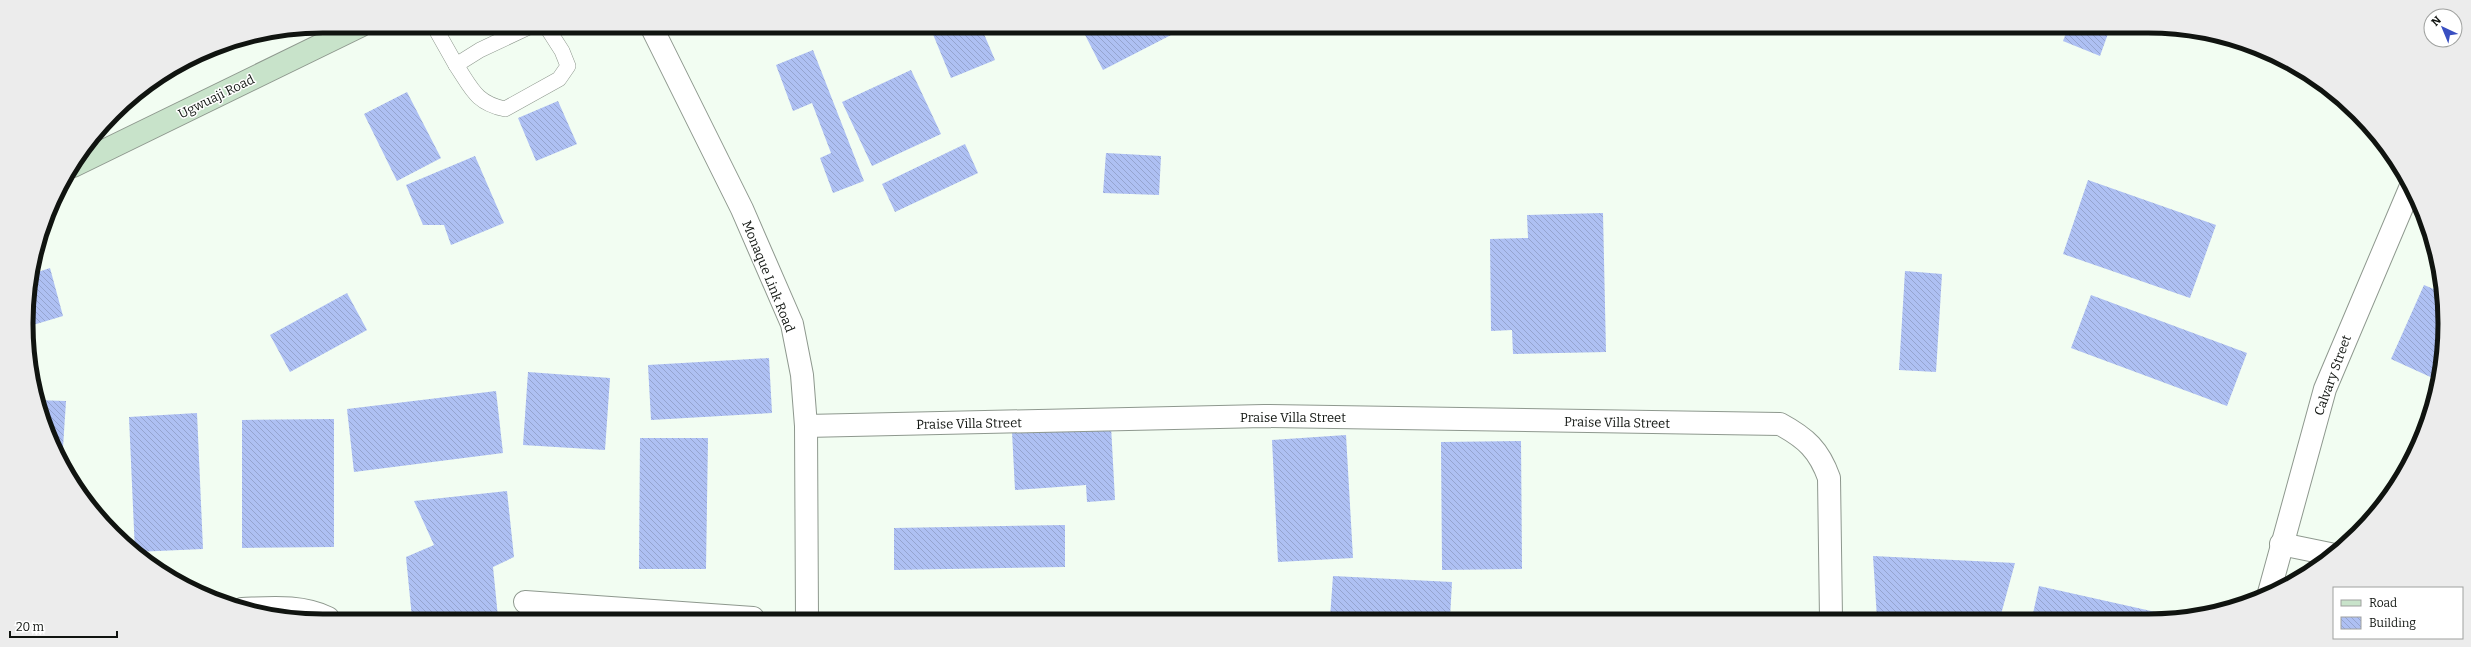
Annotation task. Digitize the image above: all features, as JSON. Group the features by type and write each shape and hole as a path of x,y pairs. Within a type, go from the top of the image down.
{"main road":[{"name":"Ugwuaji Road","path":"82,161 344,33"}],"street":[{"name":"Monaque Link Road","path":"654,33 742,209 792,324 802,376 806,426 807,614"},
{"name":"Calvary Street","path":"2271,587 2324,389 2408,194"},
{"name":"Praise Villa Street","path":"806,426 1264,416 1780,424 1797,433 1812,447 1822,459 1829,478 1831,614"},
{"path":"2281,544 2325,553"},
{"path":"525,602 696,614"},
{"path":"267,608 299,608 320,614"}],"lane":[{"path":"438,33 476,96 488,106 505,109 559,78 568,66 562,51 550,33"},
{"path":"456,65 480,50 517,33"}],"building":[{"path":"932,33 984,33 995,60 951,78"},
{"path":"1084,33 1173,33 1173,34 1103,70"},
{"path":"2066,33 2108,33 2100,56 2063,41"},
{"path":"813,50 864,181 833,193 820,158 831,153 812,103 793,111 776,65"},
{"path":"911,70 941,134 872,166 842,102"},
{"path":"407,92 441,158 397,181 364,114"},
{"path":"558,101 577,144 536,161 518,118"},
{"path":"965,144 978,173 895,212 882,184"},
{"path":"1106,153 1161,156 1159,195 1103,193"},
{"path":"475,156 504,223 451,245 444,225 423,225 406,185"},
{"path":"2088,180 2216,225 2190,298 2063,254"},
{"path":"1603,213 1606,352 1513,354 1512,330 1491,331 1490,239 1528,238 1527,215"},
{"path":"50,268 63,316 33,325 35,286 38,272"},
{"path":"1905,271 1942,274 1936,372 1899,370"},
{"path":"2424,285 2436,290 2438,324 2436,361 2432,378 2391,359"},
{"path":"347,293 367,330 290,372 270,335"},
{"path":"2091,295 2247,353 2227,406 2071,348"},
{"path":"769,358 772,413 651,420 648,365"},
{"path":"528,372 610,378 605,450 523,445"},
{"path":"496,391 503,453 354,472 347,409"},
{"path":"43,400 66,401 63,451 48,417"},
{"path":"197,413 203,549 144,552 135,544 129,417"},
{"path":"334,419 334,547 242,548 242,420"},
{"path":"1111,426 1115,500 1087,502 1086,485 1015,490 1012,432"},
{"path":"1346,435 1353,558 1278,562 1272,440"},
{"path":"640,438 708,438 706,569 639,569"},
{"path":"1521,441 1522,569 1442,570 1441,442"},
{"path":"507,491 514,557 493,567 498,614 412,614 406,557 434,545 414,501"},
{"path":"1065,525 1065,567 894,570 894,528"},
{"path":"1873,556 2015,563 2001,614 1877,614"},
{"path":"1333,576 1452,582 1450,614 1330,614"},
{"path":"2039,586 2161,613 2148,614 2033,614"}]}
